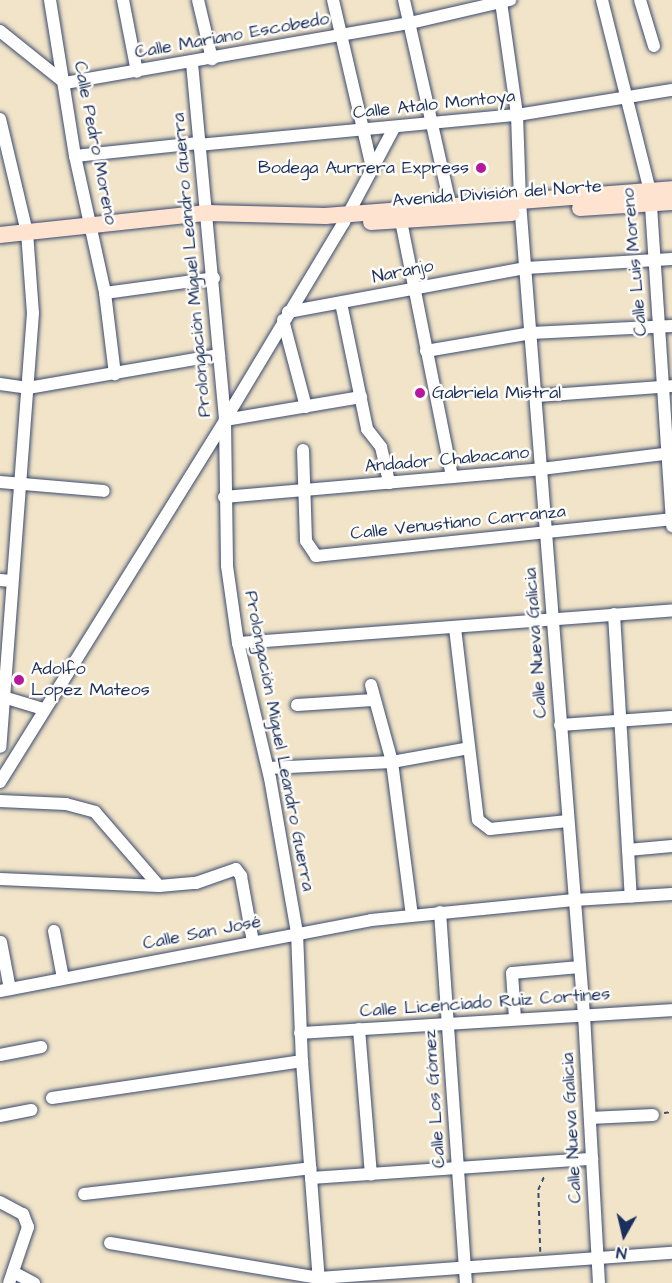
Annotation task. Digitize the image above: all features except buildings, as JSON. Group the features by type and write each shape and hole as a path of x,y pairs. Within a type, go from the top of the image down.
{"street":[{"name":"Calle Pedro Moreno","path":"50,0 75,156 92,224 105,293 115,374"},
{"path":"123,0 137,72"},
{"path":"198,0 212,59"},
{"path":"333,0 366,131 372,167"},
{"path":"404,0 451,211"},
{"name":"Calle Luis Moreno","path":"602,0 649,198 655,260 666,327 672,526"},
{"path":"640,0 654,46"},
{"name":"Calle Mariano Escobedo","path":"65,83 192,63 410,23 506,1"},
{"name":"Calle Nueva Galicia","path":"506,1 517,115 521,207 537,396 545,531 584,1015 599,1283"},
{"path":"0,31 65,83"},
{"name":"Prolongación Miguel Leandro Guerra","path":"192,63 198,144 214,278 225,420 224,497 227,566 238,644 268,768 297,932 300,1033 319,1281"},
{"name":"Calle Atalo Montoya","path":"75,156 366,131 517,115 672,90"},
{"path":"0,120 27,232 33,313 28,388 6,580 0,747"},
{"path":"0,782 43,709 225,420 285,316 346,218 393,128"},
{"name":"Avenida División del Norte","path":"649,198 672,189"},
{"name":"Avenida División del Norte","path":"346,218 649,198 672,202"},
{"name":"Avenida División del Norte","path":"0,235 207,213 325,216 401,221 451,211"},
{"path":"401,221 452,477"},
{"name":"Naranjo","path":"285,316 413,287 526,268 672,259"},
{"path":"105,293 214,278"},
{"path":"341,303 367,429 381,447 389,483"},
{"path":"285,316 306,406"},
{"path":"426,351 531,333 666,327"},
{"path":"0,384 28,388 219,355"},
{"path":"537,396 668,386"},
{"path":"225,420 361,397"},
{"path":"303,450 306,491"},
{"name":"Andador Chabacano","path":"224,497 541,469 670,453"},
{"path":"0,482 104,491"},
{"name":"Calle Venustiano Carranza","path":"306,491 306,542 316,556 672,519"},
{"path":"238,644 672,610"},
{"path":"614,614 631,896"},
{"path":"455,628 478,820 490,828 568,821"},
{"path":"370,685 392,762 412,915"},
{"path":"2,696 43,709"},
{"path":"297,705 374,700"},
{"path":"560,725 672,717"},
{"path":"268,768 392,762 469,748"},
{"path":"0,801 66,804 95,812 159,885"},
{"path":"628,850 672,846"},
{"path":"0,879 159,885 196,883 236,869 242,876 253,942"},
{"name":"Calle San José","path":"5,990 297,932 412,915 574,900 672,894"},
{"name":"Calle Los Gómez","path":"440,912 466,1283"},
{"path":"54,931 63,978"},
{"path":"1,942 5,990"},
{"path":"515,1019 512,973 580,968"},
{"name":"Calle Licenciado Ruiz Cortines","path":"300,1033 672,1010"},
{"path":"359,1029 370,1175"},
{"path":"0,1055 40,1047"},
{"path":"52,1098 302,1061"},
{"path":"0,1116 32,1110"},
{"path":"590,1118 653,1115"},
{"path":"84,1194 311,1173 370,1175 592,1160"},
{"path":"0,1202 27,1221 11,1277 34,1283"},
{"path":"110,1243 319,1281 598,1257 672,1253"}],"path":[{"path":"540,1262 538,1190 549,1162"}],"place":[{"name":"Bodega Aurrera Express","path":"481,168"},
{"name":"Gabriela Mistral","path":"420,393"},
{"name":"Adolfo Lopez Mateos","path":"19,680"}]}
